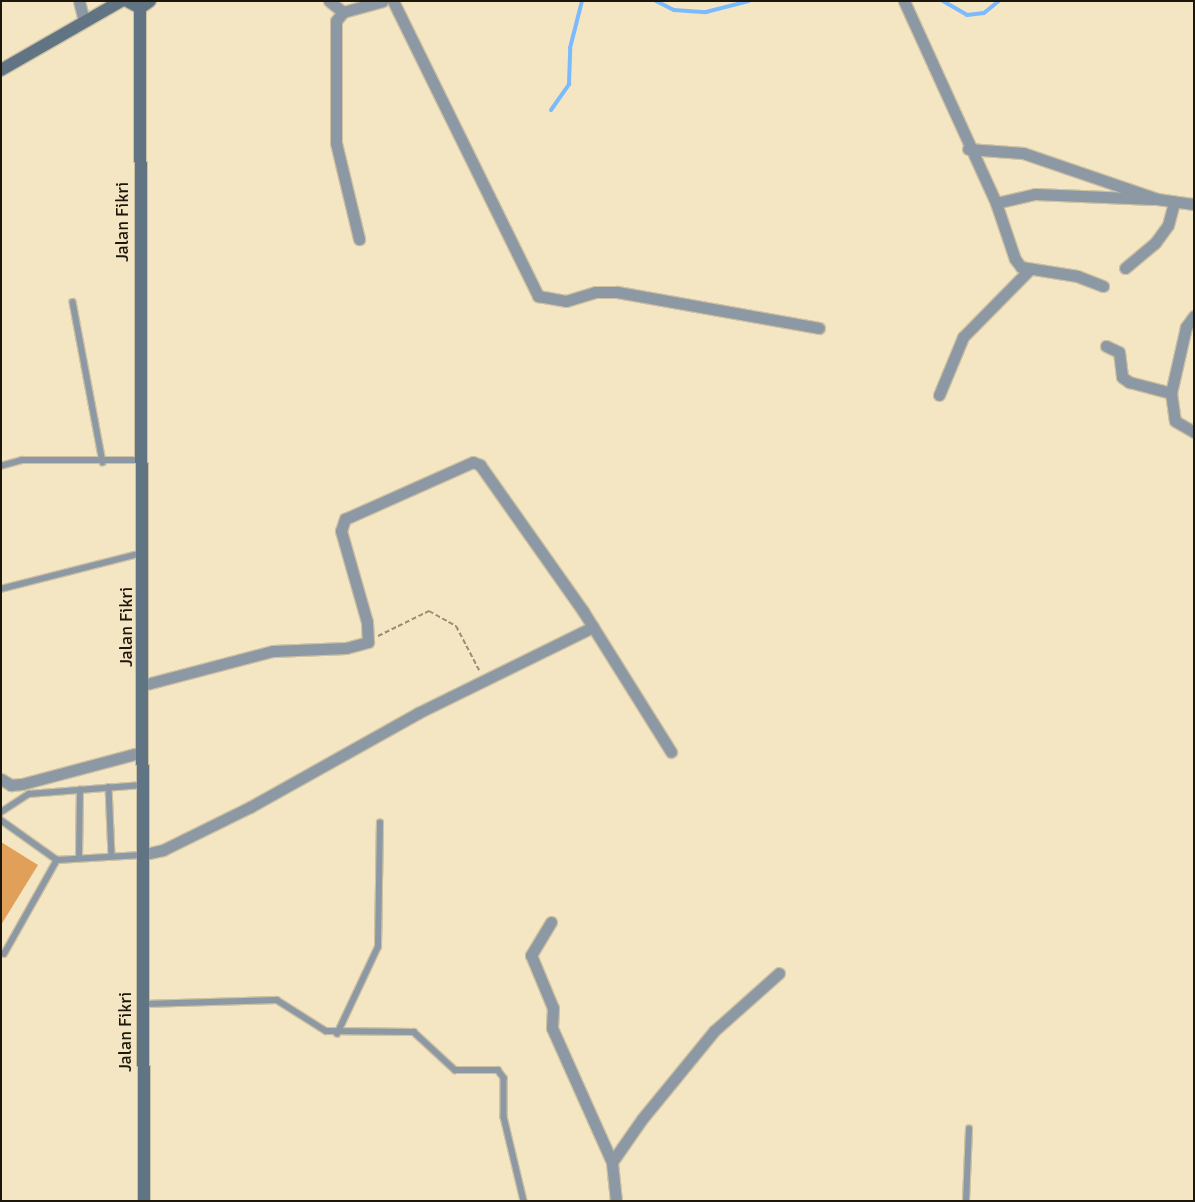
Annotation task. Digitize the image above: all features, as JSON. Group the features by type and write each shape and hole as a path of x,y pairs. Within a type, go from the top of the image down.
{"street":[{"path":"79,1 84,21"},
{"path":"2,67 121,1"},
{"path":"126,1 145,5"},
{"path":"329,1 343,12"},
{"path":"358,239 336,143 336,21 343,12 383,1"},
{"path":"393,1 538,296 566,301 595,292 617,292 818,328"},
{"path":"904,1 968,149 996,203 1015,259 1030,269 1077,276 1103,286"},
{"name":"Jalan Fikri","path":"143,1200 140,56 145,5"},
{"path":"968,149 1023,153 1158,199 1194,204"},
{"path":"996,203 1035,194 1158,199"},
{"path":"1124,268 1154,244 1168,225 1174,202"},
{"path":"939,395 963,337 1030,269"},
{"path":"1194,316 1186,327 1171,393 1175,421 1194,432"},
{"path":"1106,346 1119,352 1122,377 1129,382 1171,393"},
{"path":"143,685 273,651 346,648 368,642 367,622 341,531 345,520 474,462 480,465 594,627 671,752"},
{"path":"141,855 163,850 250,807 484,679 594,627"},
{"path":"1,779 11,785 22,784 142,752"},
{"path":"552,922 531,955 553,1008 552,1028 612,1162 616,1201"},
{"path":"612,1162 714,1031 779,974"}],"lane":[{"path":"73,302 103,462"},
{"path":"1,466 22,460 103,462 142,460"},
{"path":"1,589 142,552"},
{"path":"1,812 29,794 142,785"},
{"path":"110,788 112,856"},
{"path":"79,858 80,790"},
{"path":"1,820 57,860 141,855"},
{"path":"337,1034 378,947 380,823"},
{"path":"4,954 57,860"},
{"path":"143,1004 277,1000 337,1034 414,1032 455,1070 502,1073 504,1117 524,1201"},
{"path":"966,1201 969,1129"}],"path":[{"path":"368,642 429,611 456,626 484,679"}],"building":[{"path":"1,842 38,865 1,925"}],"waterway":[{"path":"551,110 569,84 570,48 582,1"},
{"path":"656,1 674,10 706,12 749,1"},
{"path":"943,1 967,15 984,13 999,1"}]}
